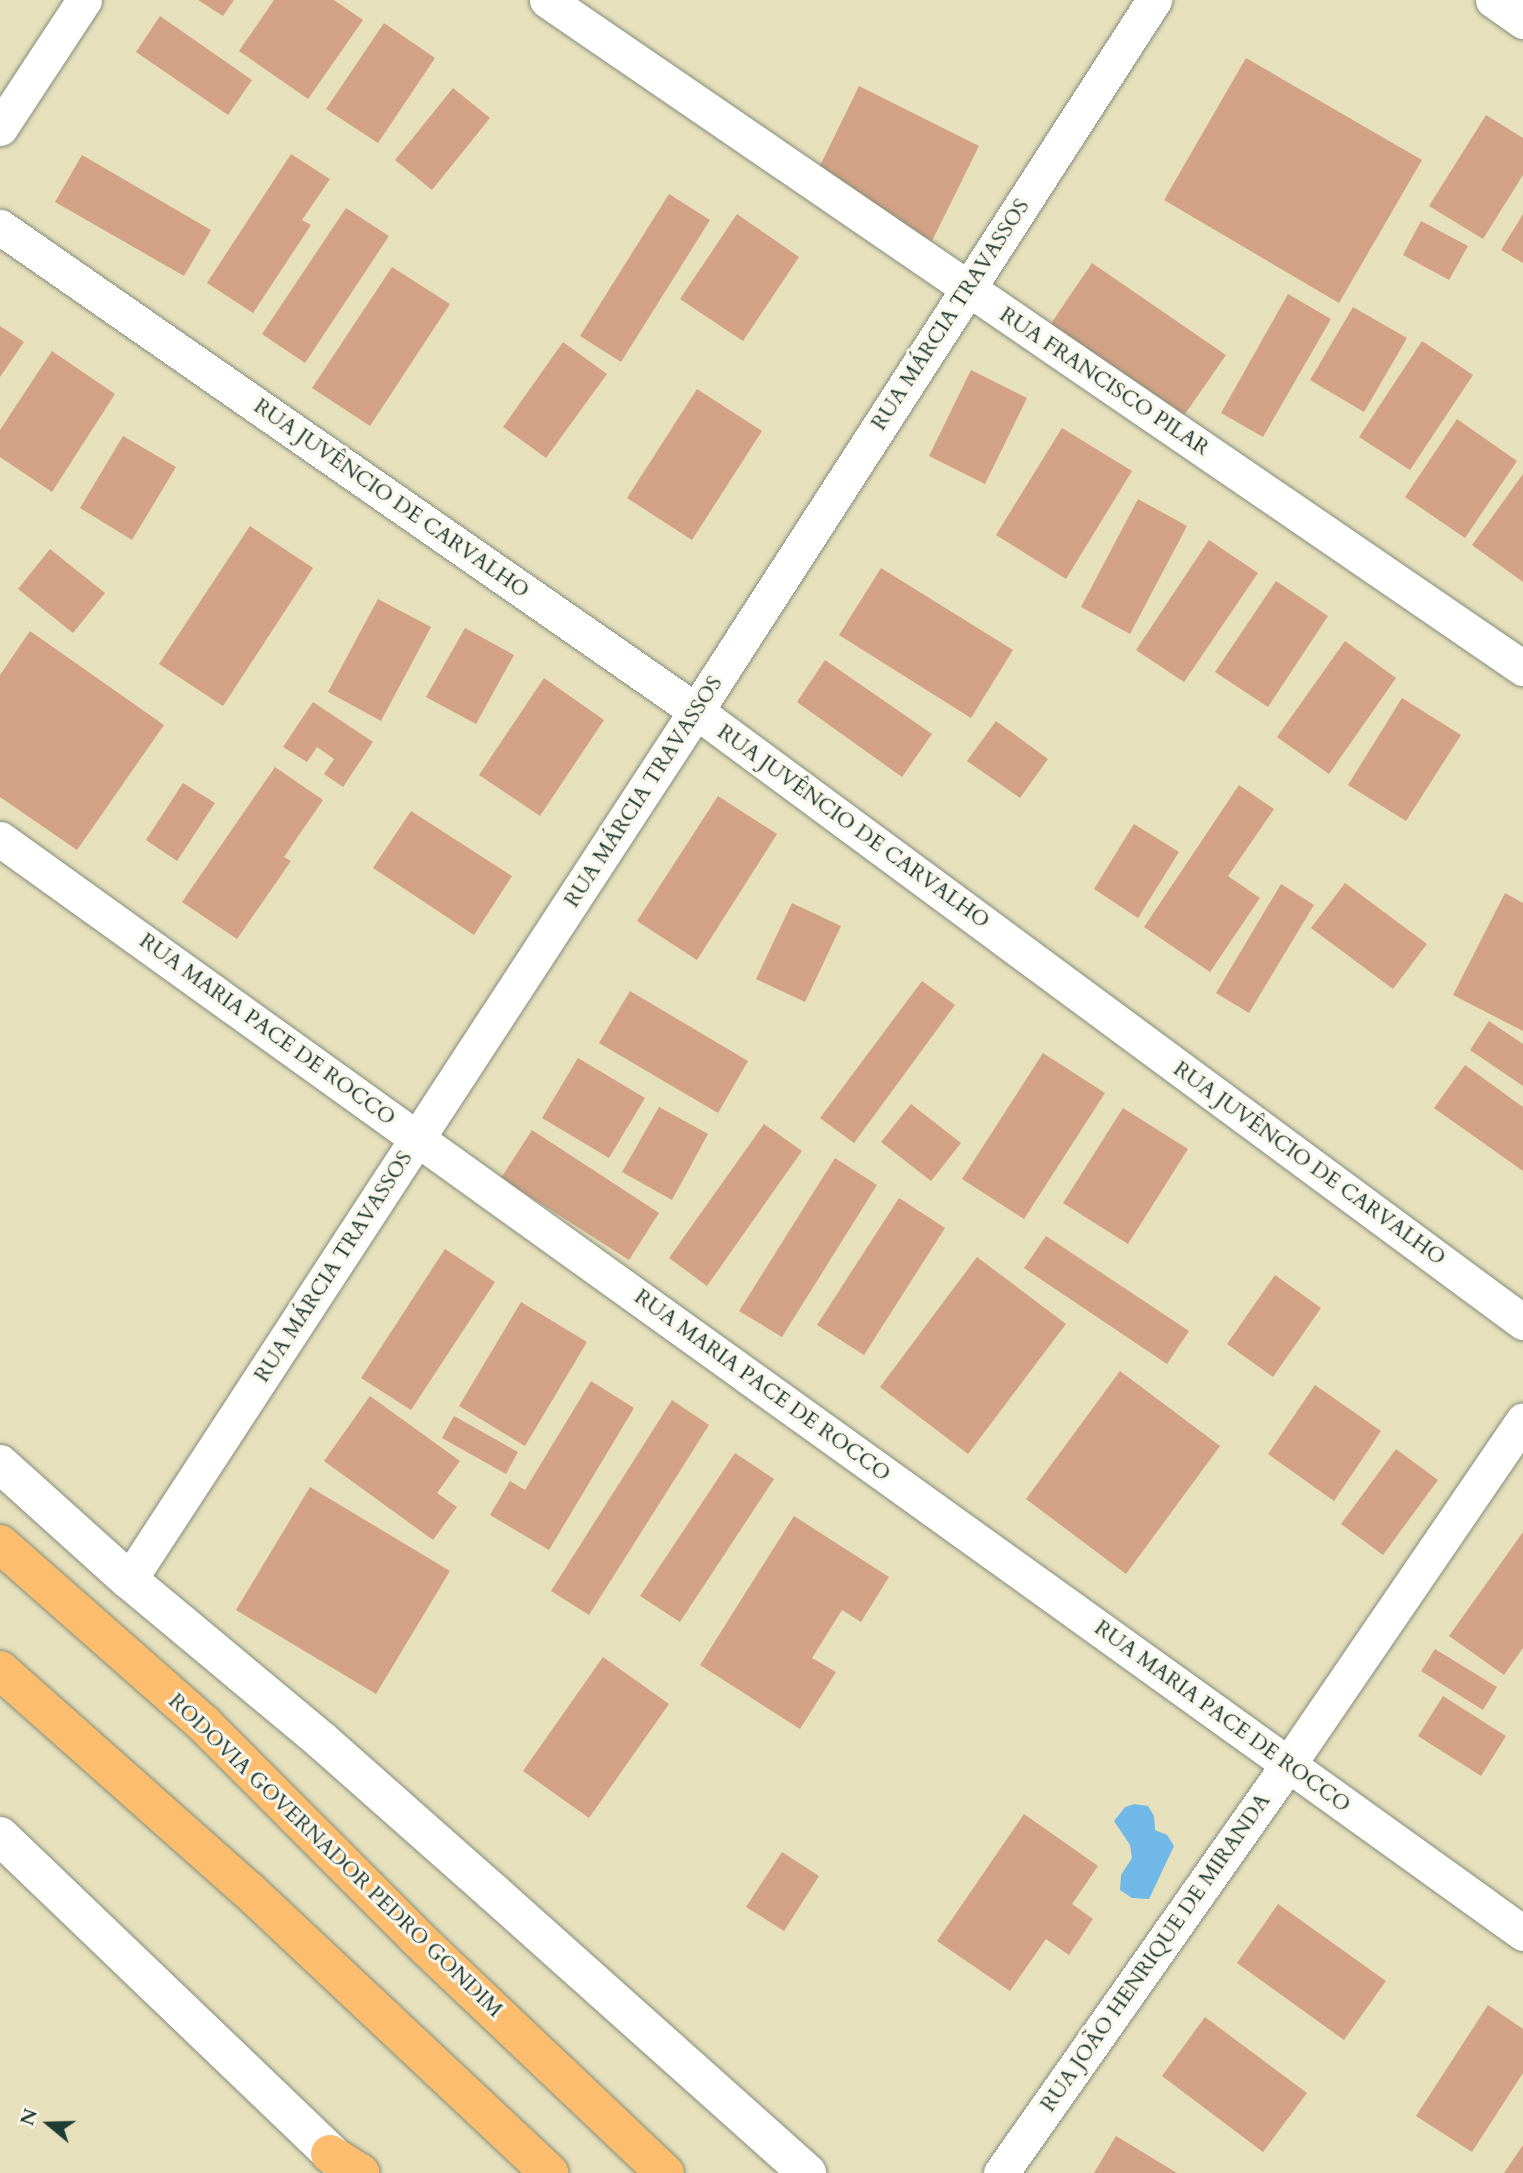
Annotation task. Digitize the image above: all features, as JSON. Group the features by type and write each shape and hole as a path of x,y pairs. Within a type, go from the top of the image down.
{"highway":[{"name":"RODOVIA GOVERNADOR PEDRO GONDIM","path":"0,1544 204,1724 417,1938 665,2173"},
{"path":"0,1670 247,1889 549,2173"}],"street":[{"path":"0,128 84,0"},
{"name":"RUA FRANCISCO PILAR","path":"547,0 1523,668"},
{"name":"RUA MÁRCIA TRAVASSOS","path":"129,1580 419,1138 1154,0"},
{"path":"1493,0 1523,20"},
{"name":"RUA JUVÊNCIO DE CARVALHO","path":"0,228 696,711 1523,1322"},
{"name":"RUA MARIA PACE DE ROCCO","path":"0,839 1523,1933"},
{"name":"RUA JOÃO HENRIQUE DE MIRANDA","path":"1001,2173 1288,1765 1523,1421"},
{"path":"0,1464 129,1580 331,1749 807,2173"},
{"path":"0,1836 347,2167"}],"water":[{"path":"1134,1804 1148,1806 1154,1816 1155,1830 1167,1835 1174,1846 1149,1899 1132,1898 1120,1890 1121,1875 1132,1858 1130,1845 1114,1821 1125,1807"}],"building":[{"path":"198,0 234,0 223,16"},
{"path":"274,0 334,0 363,20 308,99 239,51"},
{"path":"160,16 252,80 228,115 136,52"},
{"path":"384,23 435,58 378,143 326,109"},
{"path":"1246,58 1422,160 1339,303 1164,200"},
{"path":"859,86 979,146 932,241 812,182"},
{"path":"453,88 490,118 432,190 395,160"},
{"path":"1486,115 1523,138 1523,175 1483,239 1429,206"},
{"path":"291,154 330,179 302,220 311,225 253,313 207,283"},
{"path":"82,155 211,230 184,276 55,202"},
{"path":"669,194 710,220 621,362 580,336"},
{"path":"346,208 389,236 305,363 262,334"},
{"path":"737,214 799,257 743,341 680,299"},
{"path":"1523,214 1523,263 1501,250"},
{"path":"1421,221 1468,246 1449,280 1403,255"},
{"path":"1092,263 1226,355 1183,417 1050,325"},
{"path":"392,267 450,304 370,426 312,388"},
{"path":"1288,294 1331,319 1263,437 1221,413"},
{"path":"1353,307 1407,338 1364,412 1310,380"},
{"path":"0,326 24,342 0,377"},
{"path":"1422,341 1473,375 1410,470 1359,437"},
{"path":"563,342 607,374 546,458 503,427"},
{"path":"52,351 115,394 52,492 0,457 0,430"},
{"path":"971,370 1027,398 985,484 929,456"},
{"path":"697,389 762,431 692,540 627,498"},
{"path":"1457,419 1517,461 1465,538 1405,497"},
{"path":"1062,428 1132,471 1066,579 996,535"},
{"path":"123,436 176,467 132,540 80,508"},
{"path":"1523,474 1523,582 1472,545"},
{"path":"1138,499 1187,526 1130,634 1081,607"},
{"path":"250,526 313,568 223,706 159,664"},
{"path":"1209,540 1258,573 1184,682 1136,650"},
{"path":"50,549 105,593 73,633 18,589"},
{"path":"881,568 1013,650 971,718 839,635"},
{"path":"1276,581 1328,616 1268,707 1215,672"},
{"path":"378,599 431,627 381,721 328,692"},
{"path":"465,628 514,655 476,724 426,697"},
{"path":"30,631 164,725 77,850 0,797 0,675"},
{"path":"1345,641 1396,678 1329,774 1277,737"},
{"path":"825,660 932,734 902,777 797,702"},
{"path":"544,678 604,720 540,816 479,775"},
{"path":"1402,698 1461,735 1406,821 1348,785"},
{"path":"313,702 373,742 343,787 324,774 334,759 317,747 307,762 283,747"},
{"path":"996,721 1048,759 1020,798 967,761"},
{"path":"275,767 323,800 284,857 291,861 237,939 182,902"},
{"path":"183,783 215,803 177,861 146,840"},
{"path":"1239,785 1274,809 1228,876 1260,898 1210,972 1144,927"},
{"path":"718,796 777,834 697,960 637,921"},
{"path":"411,811 512,876 474,935 373,868"},
{"path":"1134,824 1179,852 1138,918 1094,889"},
{"path":"1345,883 1427,944 1393,989 1311,928"},
{"path":"1281,884 1314,905 1249,1013 1216,993"},
{"path":"1505,893 1523,903 1523,1031 1453,995"},
{"path":"792,903 841,926 805,1002 756,979"},
{"path":"922,981 955,1005 854,1143 820,1118"},
{"path":"630,991 748,1061 718,1113 599,1043"},
{"path":"1489,1021 1523,1044 1523,1086 1470,1050"},
{"path":"1043,1053 1105,1093 1024,1219 962,1179"},
{"path":"578,1058 645,1098 609,1158 542,1118"},
{"path":"1465,1065 1523,1107 1523,1171 1434,1108"},
{"path":"911,1104 961,1143 931,1181 881,1142"},
{"path":"659,1107 708,1134 672,1200 622,1172"},
{"path":"1123,1108 1188,1149 1128,1244 1063,1203"},
{"path":"764,1124 802,1151 707,1286 669,1258"},
{"path":"532,1130 659,1213 629,1260 501,1178"},
{"path":"835,1158 877,1185 782,1337 739,1311"},
{"path":"899,1198 945,1228 864,1355 817,1325"},
{"path":"1046,1236 1189,1331 1167,1364 1024,1268"},
{"path":"445,1249 495,1282 411,1410 361,1378"},
{"path":"977,1257 1066,1324 968,1454 880,1387"},
{"path":"1275,1275 1321,1308 1273,1377 1227,1344"},
{"path":"521,1302 587,1342 525,1446 459,1406"},
{"path":"1120,1371 1220,1446 1126,1574 1026,1499"},
{"path":"591,1381 634,1408 549,1550 490,1515 510,1481 525,1490"},
{"path":"1315,1385 1381,1431 1334,1501 1268,1454"},
{"path":"370,1396 460,1461 437,1493 457,1507 433,1540 324,1461"},
{"path":"672,1400 709,1425 589,1615 551,1591"},
{"path":"454,1416 518,1452 506,1474 442,1438"},
{"path":"1396,1449 1438,1480 1383,1555 1341,1524"},
{"path":"735,1453 774,1479 680,1622 640,1596"},
{"path":"310,1487 450,1571 376,1694 236,1610"},
{"path":"794,1516 889,1577 861,1622 842,1610 812,1658 836,1672 800,1729 700,1665"},
{"path":"1523,1532 1523,1648 1504,1675 1449,1636"},
{"path":"1435,1649 1497,1687 1483,1710 1421,1671"},
{"path":"603,1657 669,1704 589,1818 523,1771"},
{"path":"1443,1696 1506,1736 1481,1776 1418,1736"},
{"path":"1024,1814 1098,1866 1072,1904 1093,1919 1069,1955 1046,1939 1010,1991 937,1941"},
{"path":"782,1852 819,1876 784,1931 746,1907"},
{"path":"1278,1904 1386,1981 1344,2040 1237,1963"},
{"path":"1488,2005 1523,2029 1523,2073 1472,2152 1416,2116"},
{"path":"1205,2017 1307,2093 1263,2152 1162,2076"},
{"path":"1116,2136 1177,2173 1094,2173"},
{"path":"1523,2145 1523,2173 1504,2173"}]}
